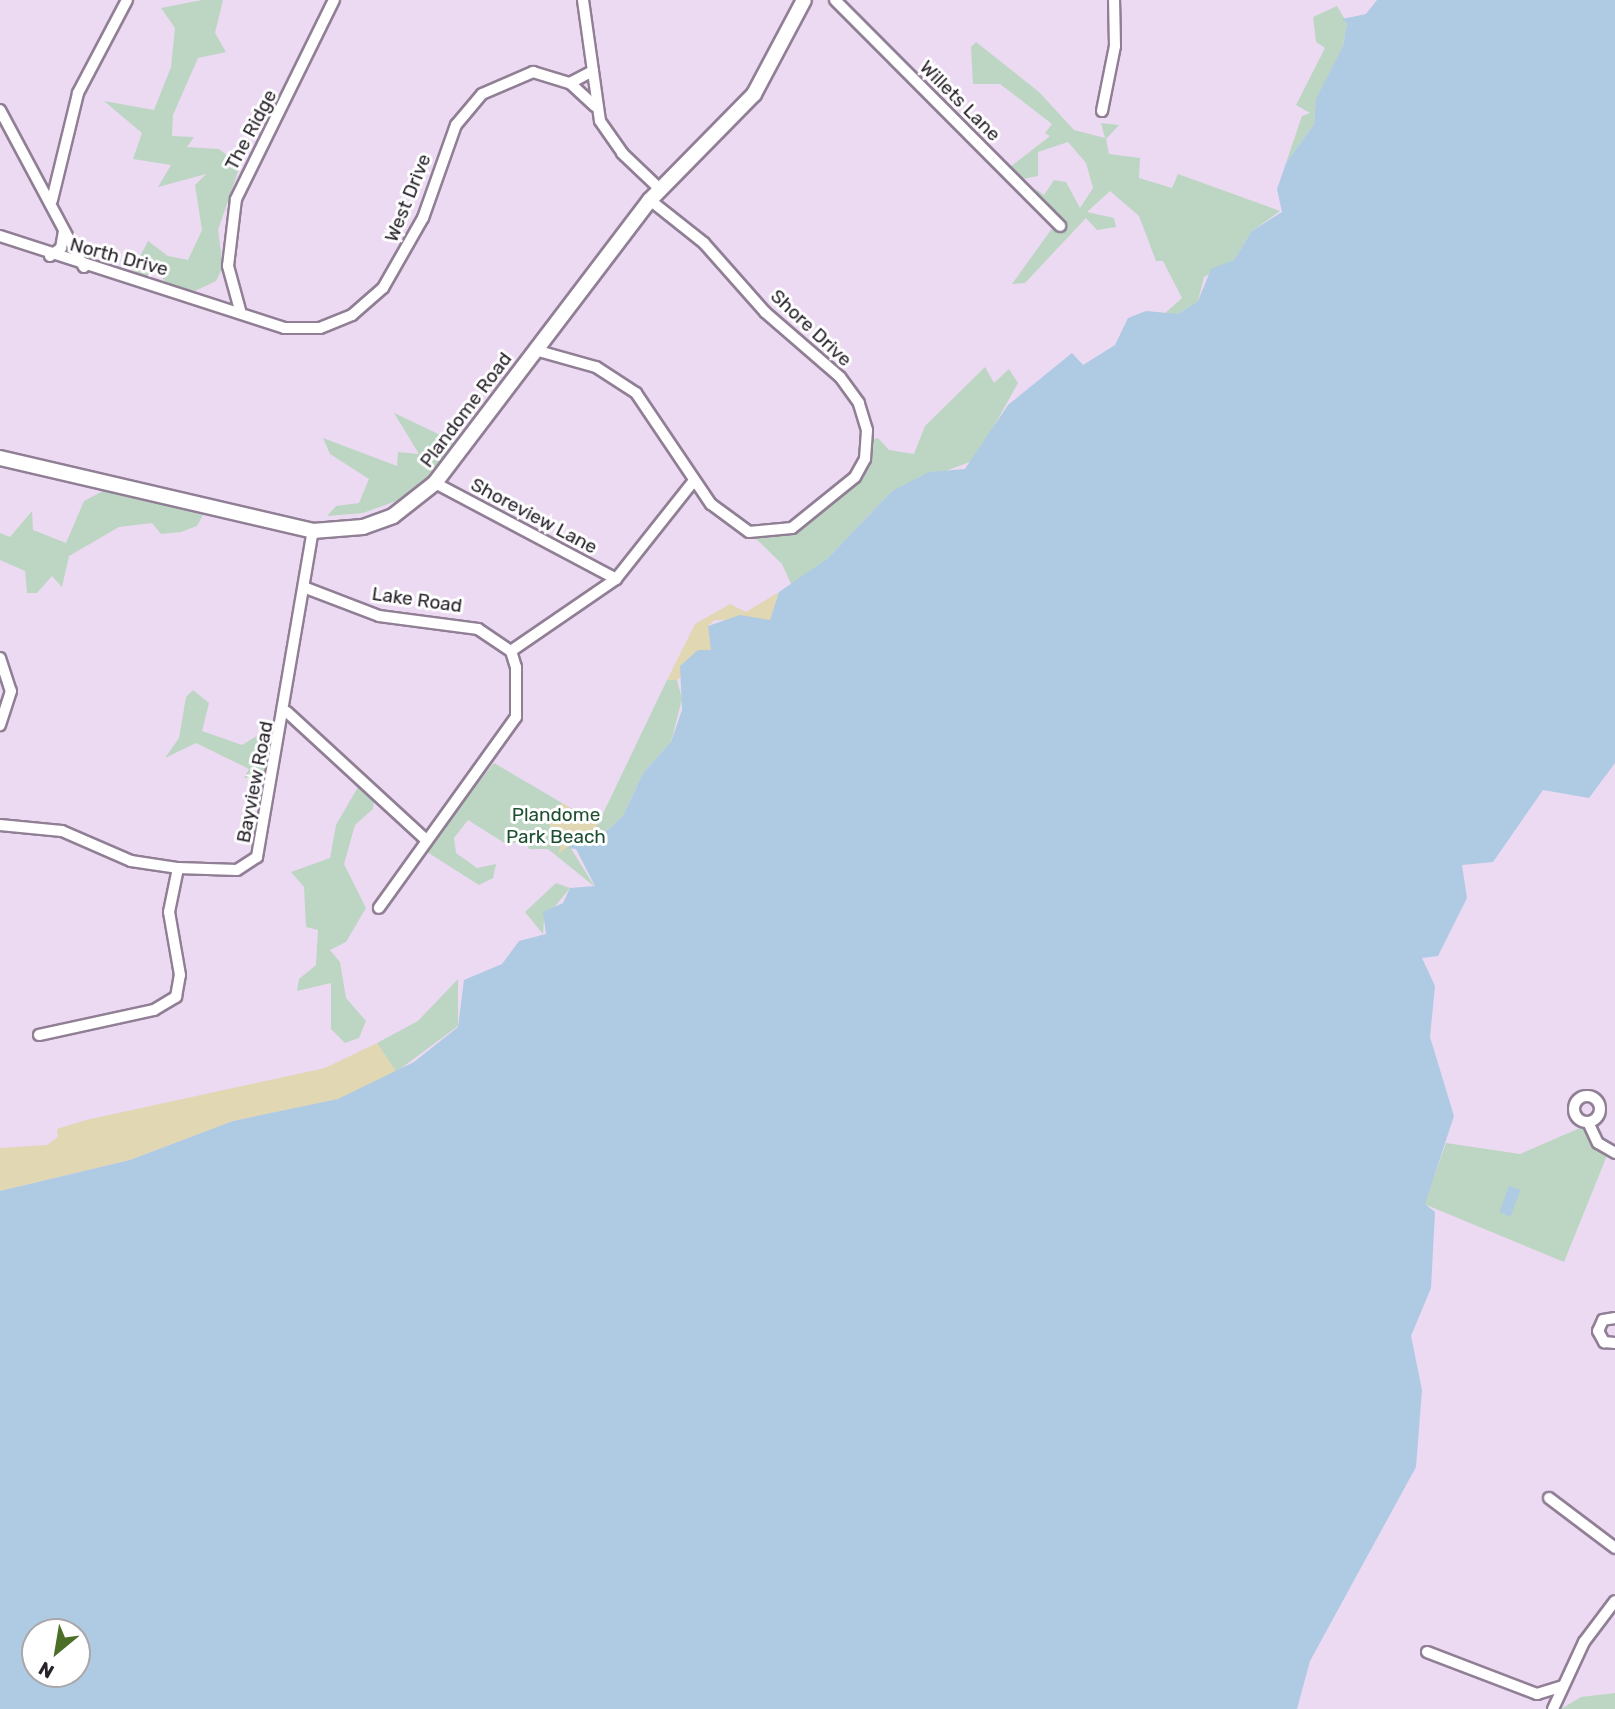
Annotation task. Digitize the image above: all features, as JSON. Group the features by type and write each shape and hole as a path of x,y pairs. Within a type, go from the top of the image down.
{"main road":[{"name":"Plandome Road","path":"0,458 313,531 378,522 435,483 650,200 765,79 804,0"}],"street":[{"path":"52,200 73,105 127,0"},
{"name":"The Ridge","path":"236,309 231,284 228,238 236,199 334,0"},
{"path":"583,0 595,106"},
{"name":"Willets Lane","path":"835,0 1060,226"},
{"path":"1102,111 1115,46 1114,0"},
{"path":"593,71 570,83 595,106 622,153 660,189"},
{"name":"West Drive","path":"236,309 300,329 337,323 364,307 413,240 456,125 471,105 520,74 570,83"},
{"path":"0,110 52,200 84,267"},
{"name":"Shore Drive","path":"535,349 596,367 636,393 693,482 735,525 779,533 855,477 865,459 867,430 859,403 840,377 765,312 704,243 650,200"},
{"path":"50,256 63,244 64,228"},
{"name":"North Drive","path":"0,236 84,267 236,309"},
{"path":"219,304 231,284"},
{"path":"379,908 425,839 516,718 520,691 511,651 616,579 693,482"},
{"name":"Shoreview Lane","path":"435,483 616,579"},
{"name":"Bayview Road","path":"0,825 62,831 131,861 178,869 237,870 257,857 287,712 313,531"},
{"name":"Lake Road","path":"306,587 379,616 466,624 511,651"},
{"path":"0,658 11,691 0,725"},
{"path":"287,712 425,839"},
{"path":"39,1035 141,1014 176,997 180,975 169,912 178,869"},
{"path":"1588,1122 1598,1143 1615,1153"},
{"path":"1615,1318 1603,1320 1598,1331 1604,1342 1615,1343"},
{"path":"1549,1498 1574,1523 1615,1548"},
{"path":"1553,1709 1584,1642 1615,1601"},
{"path":"1427,1652 1537,1694 1547,1709"},
{"path":"1537,1694 1563,1686"}],"green space":[{"path":"202,0 223,0 215,33 226,52 198,58 173,115 172,136 194,137 187,147 219,149 240,166 218,230 223,267 216,281 195,291 167,284 157,271 142,278 133,270 148,241 168,256 188,260 202,230 195,185 206,174 158,187 171,165 133,159 142,133 104,101 154,110 171,67 175,28 161,8"},
{"path":"1337,6 1347,23 1343,46 1316,101 1314,124 1286,163 1302,116 1310,113 1296,105 1325,48 1316,42 1313,17"},
{"path":"976,42 1039,92 1074,130 1105,138 1101,123 1119,125 1106,139 1109,154 1140,158 1139,178 1172,188 1178,174 1280,211 1252,231 1234,260 1204,277 1198,301 1178,314 1164,314 1182,298 1163,261 1156,261 1139,216 1110,191 1087,212 1114,218 1116,227 1097,230 1086,218 1025,283 1012,284 1053,227 1036,189 1044,195 1054,180 1066,182 1080,208 1093,188 1086,163 1068,142 1038,152 1038,176 1014,181 1005,171 1050,136 1045,133 1052,124 1000,84 973,84 971,47"},
{"path":"985,367 994,383 1009,369 1018,383 975,460 892,491 827,559 792,586 782,564 749,532 779,533 855,477 868,441 878,438 889,450 914,454 925,426"},
{"path":"394,413 455,442 429,479 402,499 363,513 327,516 336,506 359,503 369,479 330,454 323,438 397,466 398,452 419,454"},
{"path":"105,490 203,515 197,526 181,532 161,534 152,523 119,527 69,556 62,587 52,576 37,593 27,593 25,571 0,560 0,533 10,537 32,511 33,530 66,543 84,501"},
{"name":"Plandome Park Beach","path":"667,680 677,680 682,699 671,742 643,773 623,816 601,836 586,834 570,847 595,887 548,849 529,849 525,841 506,844 468,820 454,838 456,853 477,868 496,864 493,878 479,885 424,850 494,763 598,824"},
{"path":"193,690 209,703 202,731 242,745 268,729 276,731 267,790 259,777 244,778 249,769 196,743 165,758 179,738 186,697"},
{"path":"358,787 374,801 373,809 355,825 344,864 366,908 346,942 330,950 340,962 346,998 366,1021 359,1038 345,1043 331,1029 331,983 297,991 299,979 316,965 318,930 306,927 304,887 291,872 330,858 336,825"},
{"path":"556,883 570,888 544,920 543,934 525,912"},
{"path":"458,979 458,1026 396,1072 377,1043 418,1021"},
{"path":"1587,1125 1608,1153 1564,1262 1424,1204 1446,1143 1520,1154"},
{"path":"1615,1693 1615,1709 1561,1709 1581,1697"}],"sand":[{"path":"779,592 770,621 715,620 708,626 712,650 677,680 667,680 695,624 730,604 746,612"},
{"path":"562,803 598,825 558,854 561,845 542,812 554,814"},
{"path":"377,1043 396,1072 339,1099 233,1121 130,1160 0,1191 0,1148 47,1145 58,1137 57,1129 86,1120 325,1068"}],"water":[{"path":"1377,0 1615,0 1615,763 1589,798 1543,790 1493,862 1462,865 1467,898 1438,956 1422,958 1435,986 1430,1037 1454,1116 1425,1204 1435,1212 1431,1288 1411,1336 1422,1390 1416,1467 1310,1661 1297,1709 0,1709 0,1191 130,1160 233,1121 338,1099 414,1062 458,1027 464,980 502,964 519,941 546,934 543,912 563,903 570,888 595,886 576,849 568,848 586,834 601,836 623,816 643,773 671,742 682,710 680,666 698,650 711,650 708,626 740,615 770,620 779,592 827,559 892,491 929,472 965,469 1008,405 1072,353 1083,365 1115,345 1128,318 1146,311 1178,314 1198,301 1211,269 1234,260 1252,231 1282,212 1277,189 1286,163 1314,124 1316,99 1343,46 1347,23 1342,19 1366,14"},
{"path":"1509,1186 1520,1190 1511,1216 1499,1212"}]}
